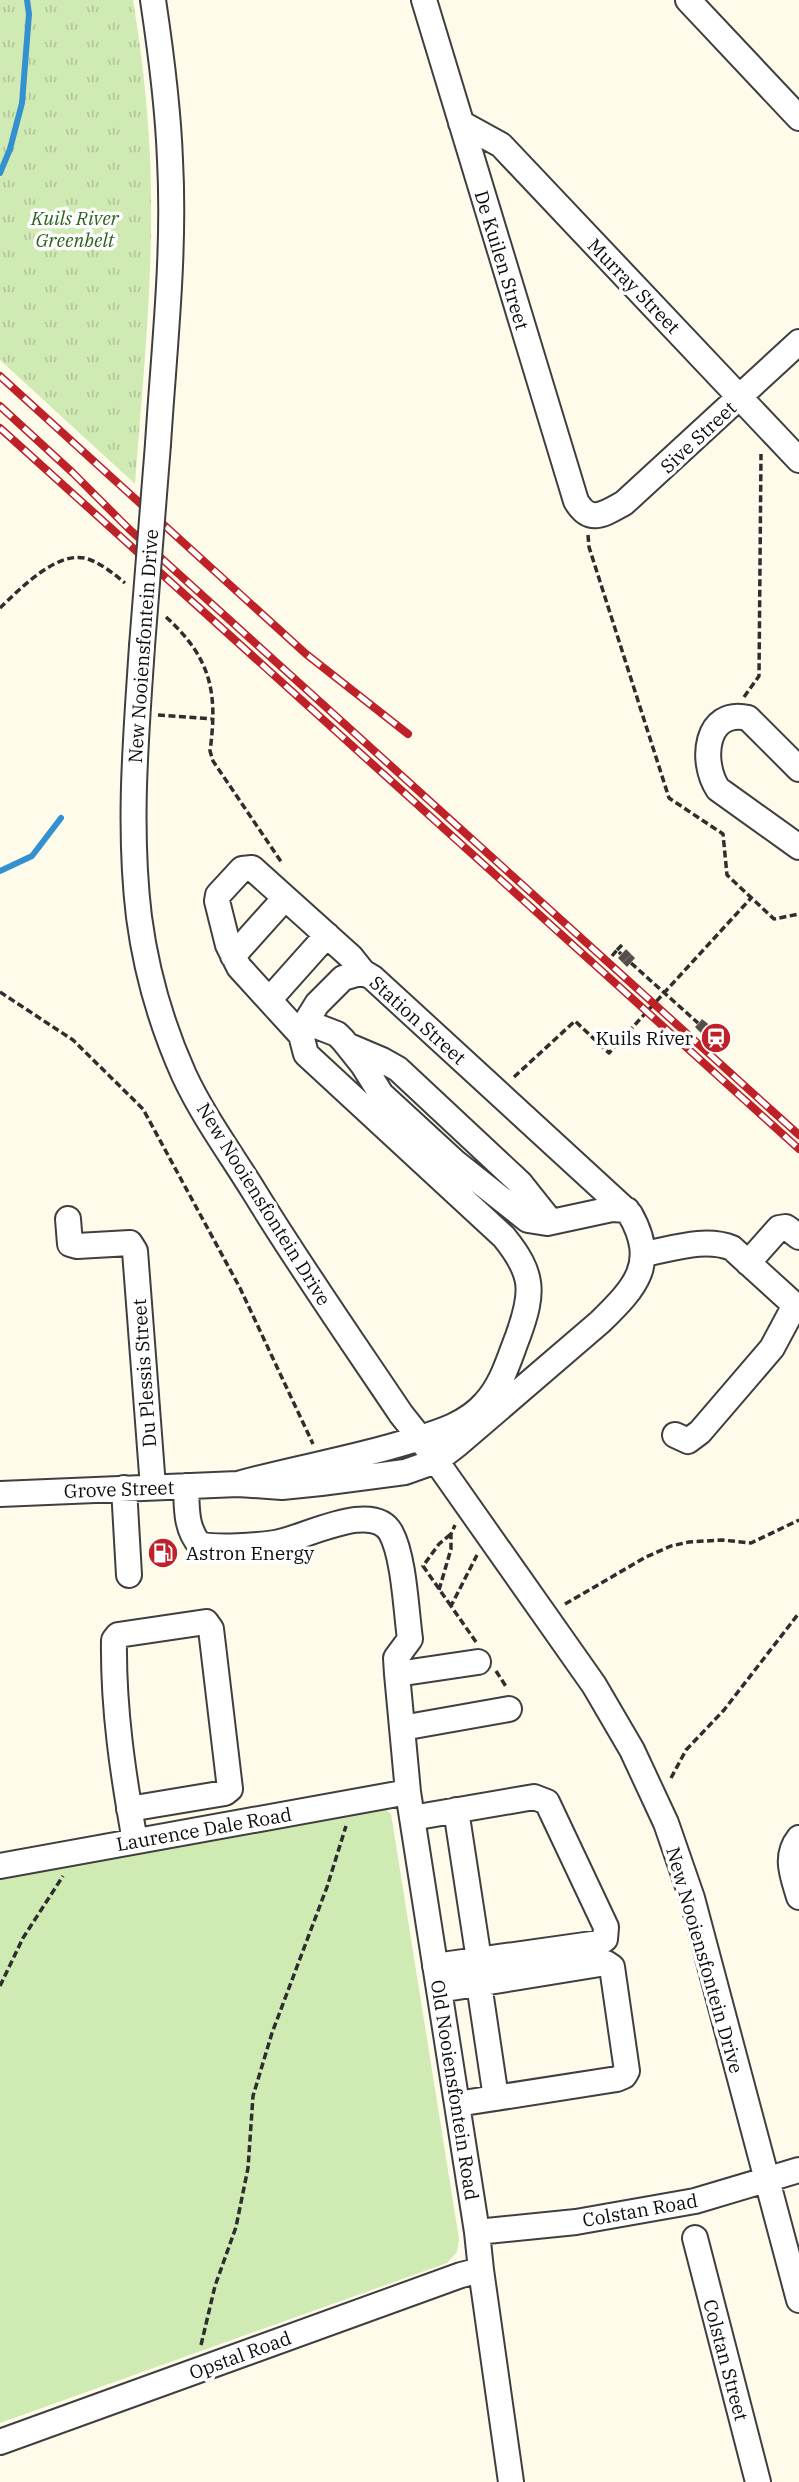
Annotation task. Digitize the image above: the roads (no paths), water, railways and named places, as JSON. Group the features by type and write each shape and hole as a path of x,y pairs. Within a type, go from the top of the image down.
{"street":[{"name":"New Nooiensfontein Drive","path":"153,0 167,112 171,234 133,789 133,842 142,931 155,988 184,1075 275,1225 401,1415 594,1685 632,1750 666,1823 692,1898 799,2301"},
{"name":"De Kuilen Street","path":"424,0 576,501 588,515"},
{"path":"688,0 799,118"},
{"name":"Murray Street","path":"461,123 501,145 799,460"},
{"name":"Sive Street","path":"588,515 608,512 624,503 799,342"},
{"path":"799,769 748,718 741,716 724,721 709,740 708,765 711,778 718,789 799,847"},
{"path":"363,972 327,935 252,868 242,869 222,888 217,901 228,945 239,967 269,1000 304,1028 337,1034 348,1046 398,1069 520,1182 551,1222 612,1209 627,1210"},
{"path":"233,956 285,898"},
{"path":"269,1000 327,935"},
{"name":"Station Street","path":"304,1028 317,1004 343,978 363,972 373,978 627,1210 640,1230 644,1254"},
{"path":"304,1028 306,1054 504,1237 525,1268 529,1293 525,1315 496,1390 485,1405 465,1421 420,1438"},
{"name":"Du Plessis Street","path":"68,1219 70,1244 77,1246 130,1243 135,1251 153,1487"},
{"path":"748,1263 779,1228 786,1227 799,1237"},
{"path":"436,1461 500,1409 622,1301 637,1280 644,1265 644,1254 713,1243 732,1248 797,1307 772,1348 701,1432 688,1441 676,1435"},
{"name":"Grove Street","path":"238,1484 355,1458 420,1438"},
{"name":"Grove Street","path":"0,1494 238,1484 282,1486 405,1472 436,1461"},
{"path":"186,1486 187,1520 193,1537 200,1545 275,1543 355,1519 375,1521 387,1528 398,1551 410,1639 396,1658 398,1686 483,1658"},
{"path":"124,1488 129,1574"},
{"path":"129,1809 225,1793 230,1788 211,1629 206,1622 118,1634 114,1640 121,1766 129,1809 135,1841"},
{"name":"Old Nooiensfontein Road","path":"398,1686 408,1792 477,2232 508,2481"},
{"path":"402,1728 511,1702"},
{"name":"Laurence Dale Road","path":"0,1866 408,1792"},
{"path":"412,1818 534,1797 547,1802 606,1927 605,1939 599,1942 479,1960 437,1978"},
{"path":"456,1810 479,1960"},
{"path":"799,1838 790,1854 790,1865 799,1897"},
{"path":"437,1978 479,1984 606,1963 612,1967 627,2071 624,2076 457,2104"},
{"path":"479,1984 496,2098"},
{"name":"Colstan Road","path":"477,2232 576,2222 695,2201 799,2170"},
{"name":"Colstan Street","path":"695,2238 758,2482"},
{"name":"Opstal Road","path":"0,2442 461,2274 481,2270"}],"waterway":[{"name":"Kuils River","path":"0,173 10,149 22,103 29,14 27,0"},
{"path":"0,871 32,856 61,818"}],"railway":[{"path":"0,376 306,654 408,734"},
{"path":"0,406 129,529 799,1135"},
{"path":"0,428 799,1149"}],"place":[{"name":"Kuils River","path":"716,1038"},
{"name":"Astron Energy","path":"163,1553"}],"park label":[{"name":"Kuils River Greenbelt","path":"75,229"}]}
